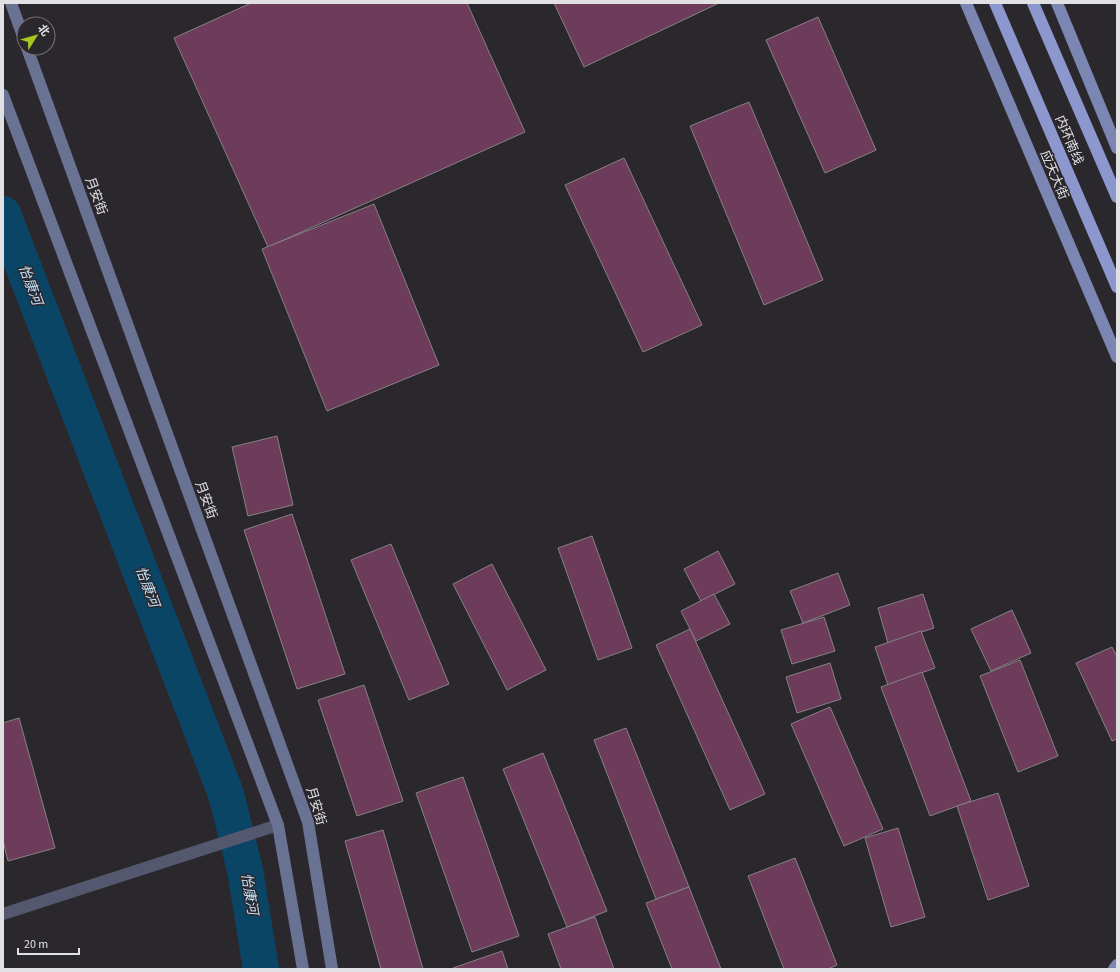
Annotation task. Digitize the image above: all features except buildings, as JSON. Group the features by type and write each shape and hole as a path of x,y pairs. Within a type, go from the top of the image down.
{"highway":[{"name":"内环南线","path":"994,3 1117,287"},
{"name":"内环南线","path":"1033,3 1117,197"}],"main road":[{"name":"应天大街","path":"966,3 1117,357"},
{"path":"1057,3 1117,148"},
{"path":"1114,969 1117,965"}],"street":[{"path":"11,3 16,17"},
{"name":"月安街","path":"30,56 308,822 332,969"},
{"path":"3,96 278,825 303,969"},
{"path":"3,914 278,825"}],"waterway":[{"name":"怡康河","path":"3,214 226,794 245,870 261,969"}]}
